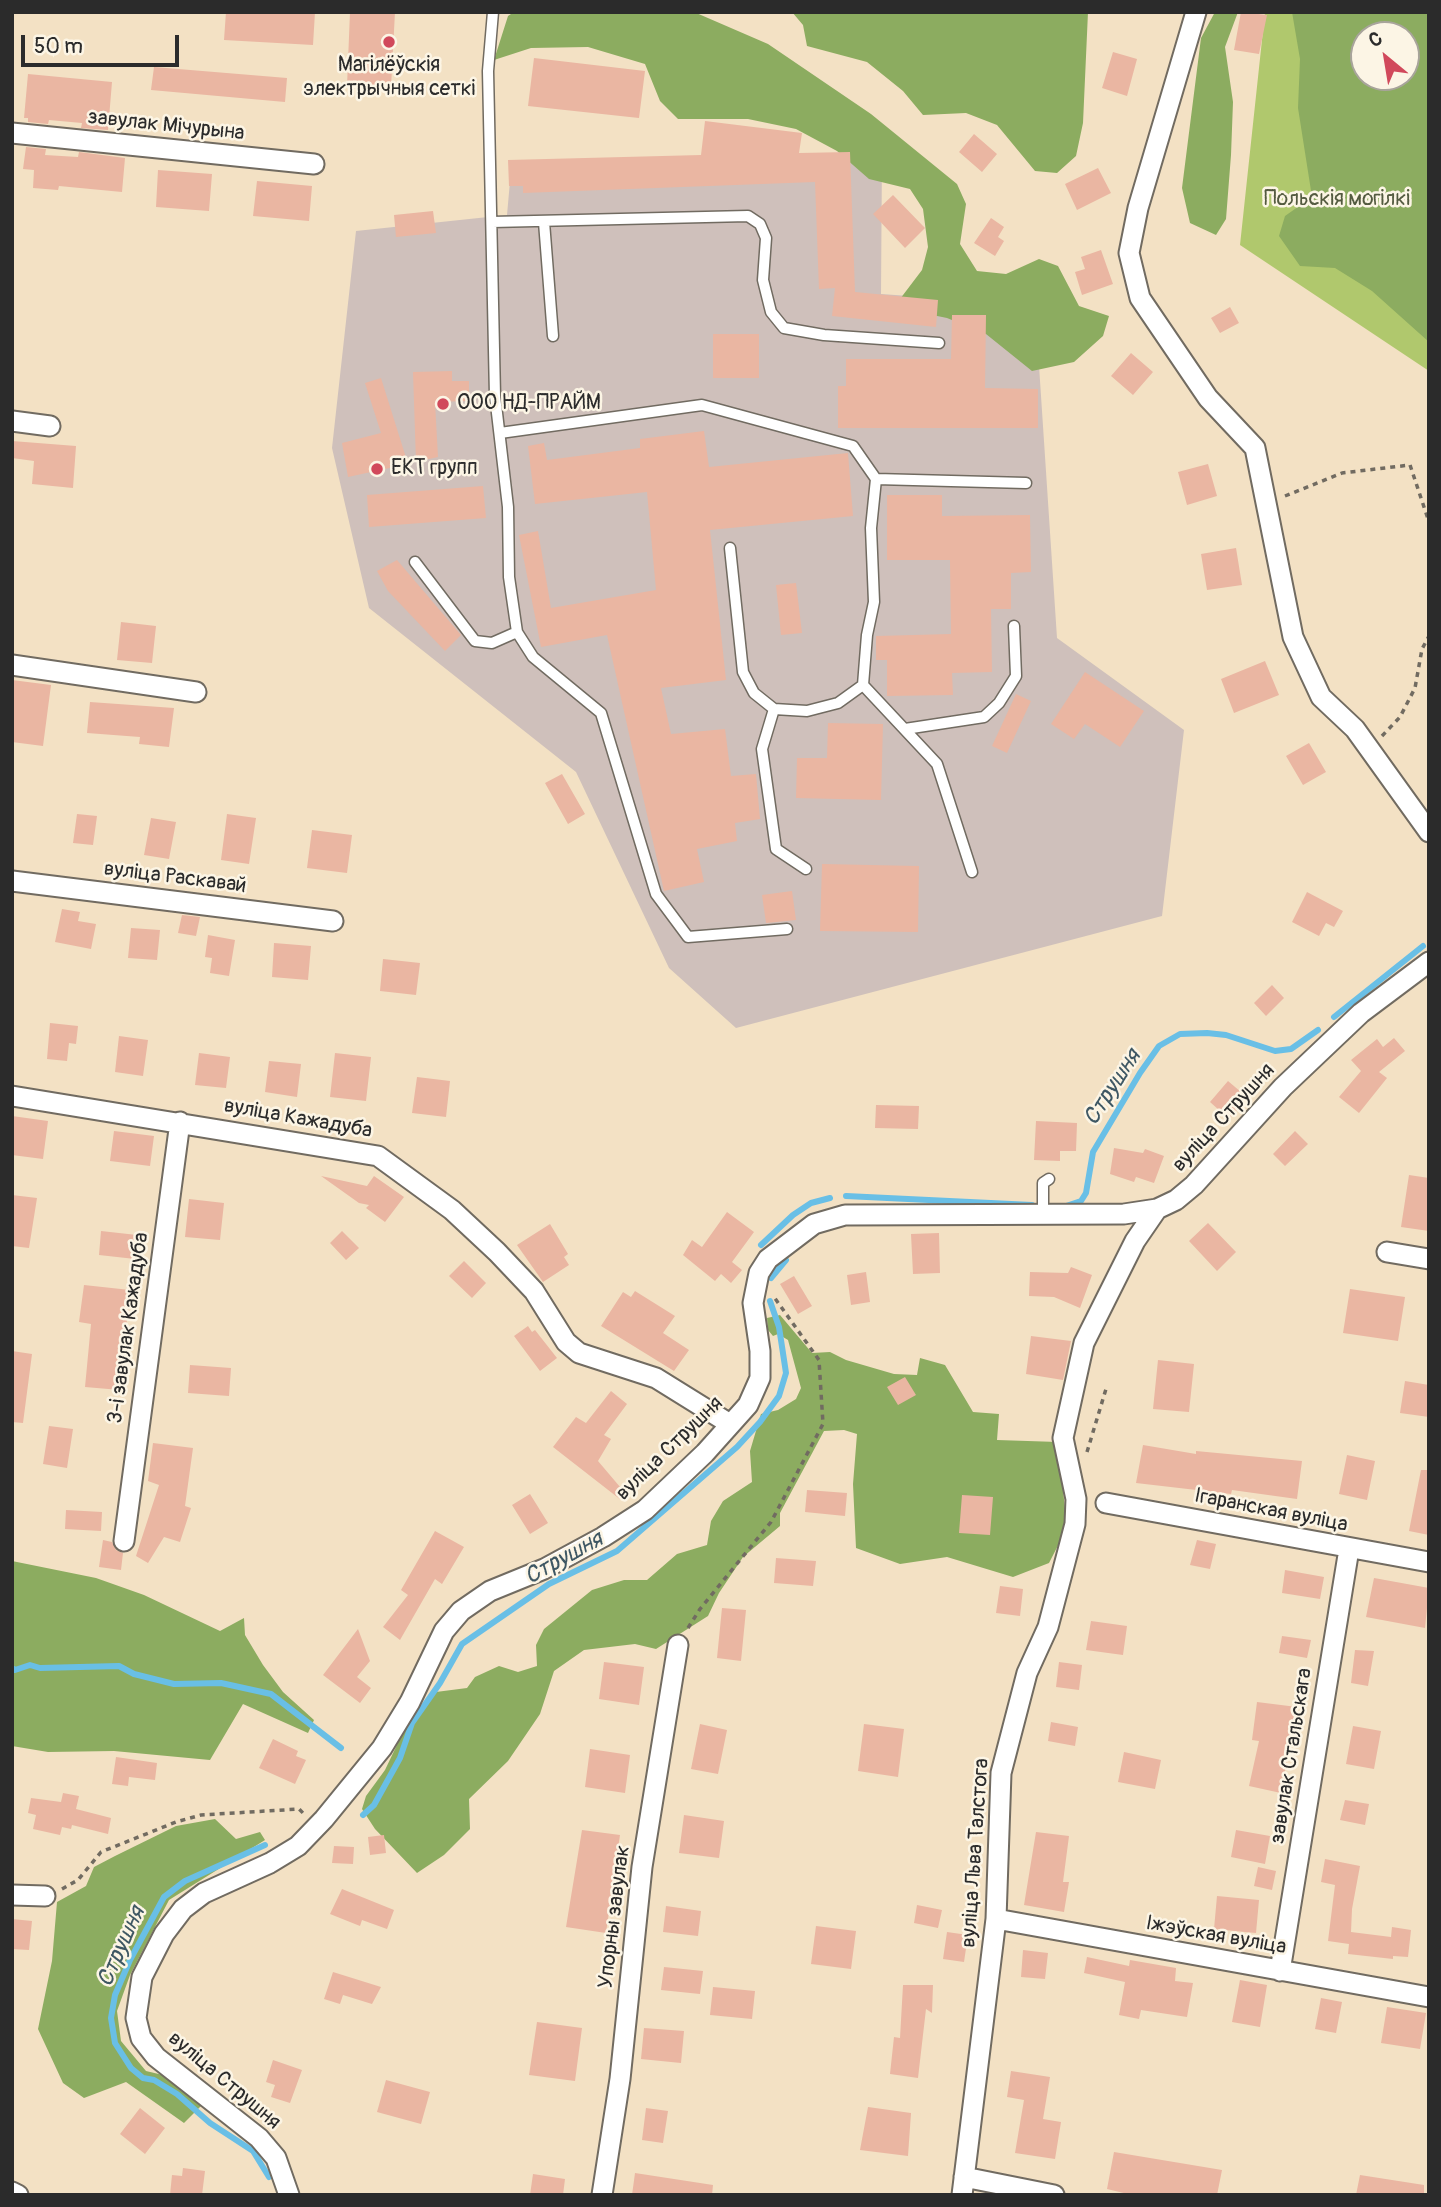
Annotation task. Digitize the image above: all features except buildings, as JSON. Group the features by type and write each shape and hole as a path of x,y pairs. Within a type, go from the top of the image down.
{"street":[{"path":"1196,12 1139,208 1129,253 1140,298 1208,398 1255,448 1293,637 1321,697 1355,729 1429,832"},
{"name":"завулак Мічурына","path":"12,133 314,164"},
{"path":"12,421 50,426"},
{"path":"12,665 196,692"},
{"name":"вуліца Раскавай","path":"12,881 333,921"},
{"name":"вуліца Струшня","path":"289,2195 276,2158 260,2138 156,2057 141,2038 136,2018 136,1999 142,1977 164,1934 183,1909 204,1893 270,1863 298,1846 319,1824 382,1748 410,1702 444,1631 461,1611 490,1591 544,1569 603,1537 645,1510 705,1453 748,1405 760,1378 753,1303 759,1273 768,1259 806,1229 845,1215 1124,1214 1157,1209 1176,1200 1194,1185 1283,1087 1360,1013 1429,962"},
{"name":"вуліца Кажадуба","path":"12,1096 378,1156 452,1210 497,1252 534,1291 566,1342 579,1353 656,1378 730,1424"},
{"name":"3-і завулак Кажадуба","path":"124,1541 180,1122"},
{"name":"вуліца Льва Талстога","path":"963,2186 996,1919 1001,1773 1027,1674 1048,1627 1075,1524 1076,1499 1063,1438 1084,1343 1135,1241 1157,1209"},
{"path":"1387,1252 1429,1259"},
{"name":"Ігаранская вуліца","path":"1106,1503 1429,1562"},
{"name":"завулак Стальскага","path":"1280,1971 1349,1549"},
{"name":"Упорны завулак","path":"602,2195 620,2079 642,1867 678,1645"},
{"path":"12,1895 45,1896"},
{"name":"Іжэўская вуліца","path":"996,1919 1429,1997"},
{"path":"963,2186 1054,2195"},
{"path":"12,2192 18,2195"}],"lane":[{"path":"493,12 488,71 495,396 508,507 509,577 517,632 533,657 601,713 656,894 688,937 787,929"},
{"path":"492,222 748,216 760,224 766,238 763,280 771,312 784,328 824,335 939,343"},
{"path":"544,222 553,336"},
{"path":"500,433 702,405 853,446 876,479 871,528 874,602 867,635 863,685 937,764 972,872"},
{"path":"876,479 1026,483"},
{"path":"730,548 743,672 754,693 774,709 807,711 838,703 863,685"},
{"path":"415,562 475,641 492,643 517,632"},
{"path":"905,729 984,717 999,703 1016,676 1014,626"},
{"path":"774,709 762,749 776,849 806,869"},
{"path":"1043,1214 1043,1183 1049,1179"}],"path":[{"path":"1266,504 1342,473 1410,465 1429,522"},
{"path":"1369,750 1401,717 1415,688 1422,649 1429,636"},
{"path":"678,1645 700,1609 771,1522 823,1423 819,1360 783,1310"},
{"path":"1086,1452 1107,1389"},
{"path":"45,1896 78,1881 101,1852 201,1815 299,1809 319,1824"}],"shaded area":[{"path":"882,153 881,294 1035,305 1057,638 1184,730 1162,916 736,1028 669,968 576,772 369,608 332,448 356,231 507,215 511,170"}],"green space":[{"path":"514,12 694,12 768,44 871,114 957,184 966,204 960,244 977,271 1006,274 1039,259 1058,266 1079,306 1109,316 1103,336 1074,362 1032,371 986,334 947,318 913,311 900,299 922,270 928,247 923,209 910,189 869,179 837,151 796,129 748,119 678,119 660,101 645,64 588,47 531,48 494,60 508,16"},
{"path":"792,12 1088,12 1083,123 1076,156 1057,173 1035,171 997,125 966,113 923,115 903,91 867,62 807,46 803,25"},
{"path":"1215,12 1238,12 1225,47 1233,102 1231,155 1226,219 1216,235 1190,223 1182,188 1201,38"},
{"name":"Польскія могілкі","path":"1265,12 1429,12 1429,371 1240,245"},
{"name":"Польскія могілкі","path":"1292,12 1429,12 1429,342 1372,291 1335,268 1300,266 1279,236 1285,216 1312,197 1298,108 1300,59"},
{"path":"780,1315 812,1353 830,1352 846,1360 894,1374 917,1375 920,1358 945,1365 973,1412 999,1414 997,1440 1058,1442 1067,1528 1049,1563 1013,1577 947,1557 900,1564 856,1548 853,1484 857,1434 844,1430 824,1431 780,1513 780,1526 743,1557 719,1593 708,1616 656,1649 635,1644 584,1650 554,1671 540,1714 508,1761 469,1799 470,1829 444,1855 417,1873 375,1829 362,1809 366,1796 385,1770 406,1726 436,1692 467,1688 475,1677 499,1666 518,1672 537,1666 536,1645 544,1629 592,1590 624,1580 647,1580 677,1554 707,1545 711,1521 723,1501 752,1482 750,1451 761,1414 778,1410 796,1399 801,1388 788,1340 778,1334 773,1336 768,1330 767,1318"},
{"path":"12,1561 96,1578 144,1595 220,1631 244,1618 245,1635 263,1665 283,1692 314,1720 308,1733 243,1704 210,1760 114,1751 48,1752 12,1746"},
{"path":"215,1819 236,1839 260,1832 265,1840 169,1900 130,1975 117,2011 121,2041 146,2071 167,2076 201,2106 184,2123 126,2082 84,2098 63,2083 38,2029 52,1961 57,1902 86,1886 94,1867 176,1826"}],"waterway":[{"name":"Струшня","path":"1334,1017 1423,946"},
{"name":"Струшня","path":"1066,1206 1081,1201 1086,1193 1093,1152 1159,1046 1180,1034 1207,1033 1226,1035 1275,1051 1291,1049 1318,1030"},
{"name":"Струшня","path":"846,1196 1032,1205"},
{"name":"Струшня","path":"761,1245 793,1215 811,1203 830,1198"},
{"name":"Струшня","path":"771,1278 786,1260"},
{"name":"Струшня","path":"363,1815 374,1805 400,1758 412,1723 440,1683 462,1644 549,1584 617,1551 737,1447 760,1422 779,1396 786,1373 779,1327 770,1301"},
{"path":"12,1668 15,1670 30,1665 40,1668 119,1666 134,1674 174,1684 221,1683 271,1694 341,1748"},
{"name":"Струшня","path":"265,1845 185,1881 164,1897 130,1960 115,1995 111,2018 115,2043 131,2068 143,2078 154,2080 177,2094 210,2123 253,2151 269,2177"}],"place":[{"name":"Магілёўскія электрычныя сеткі","path":"389,42"},
{"name":"ООО НД-ПРАЙМ","path":"443,404"},
{"name":"ЕКТ групп","path":"377,469"}]}
